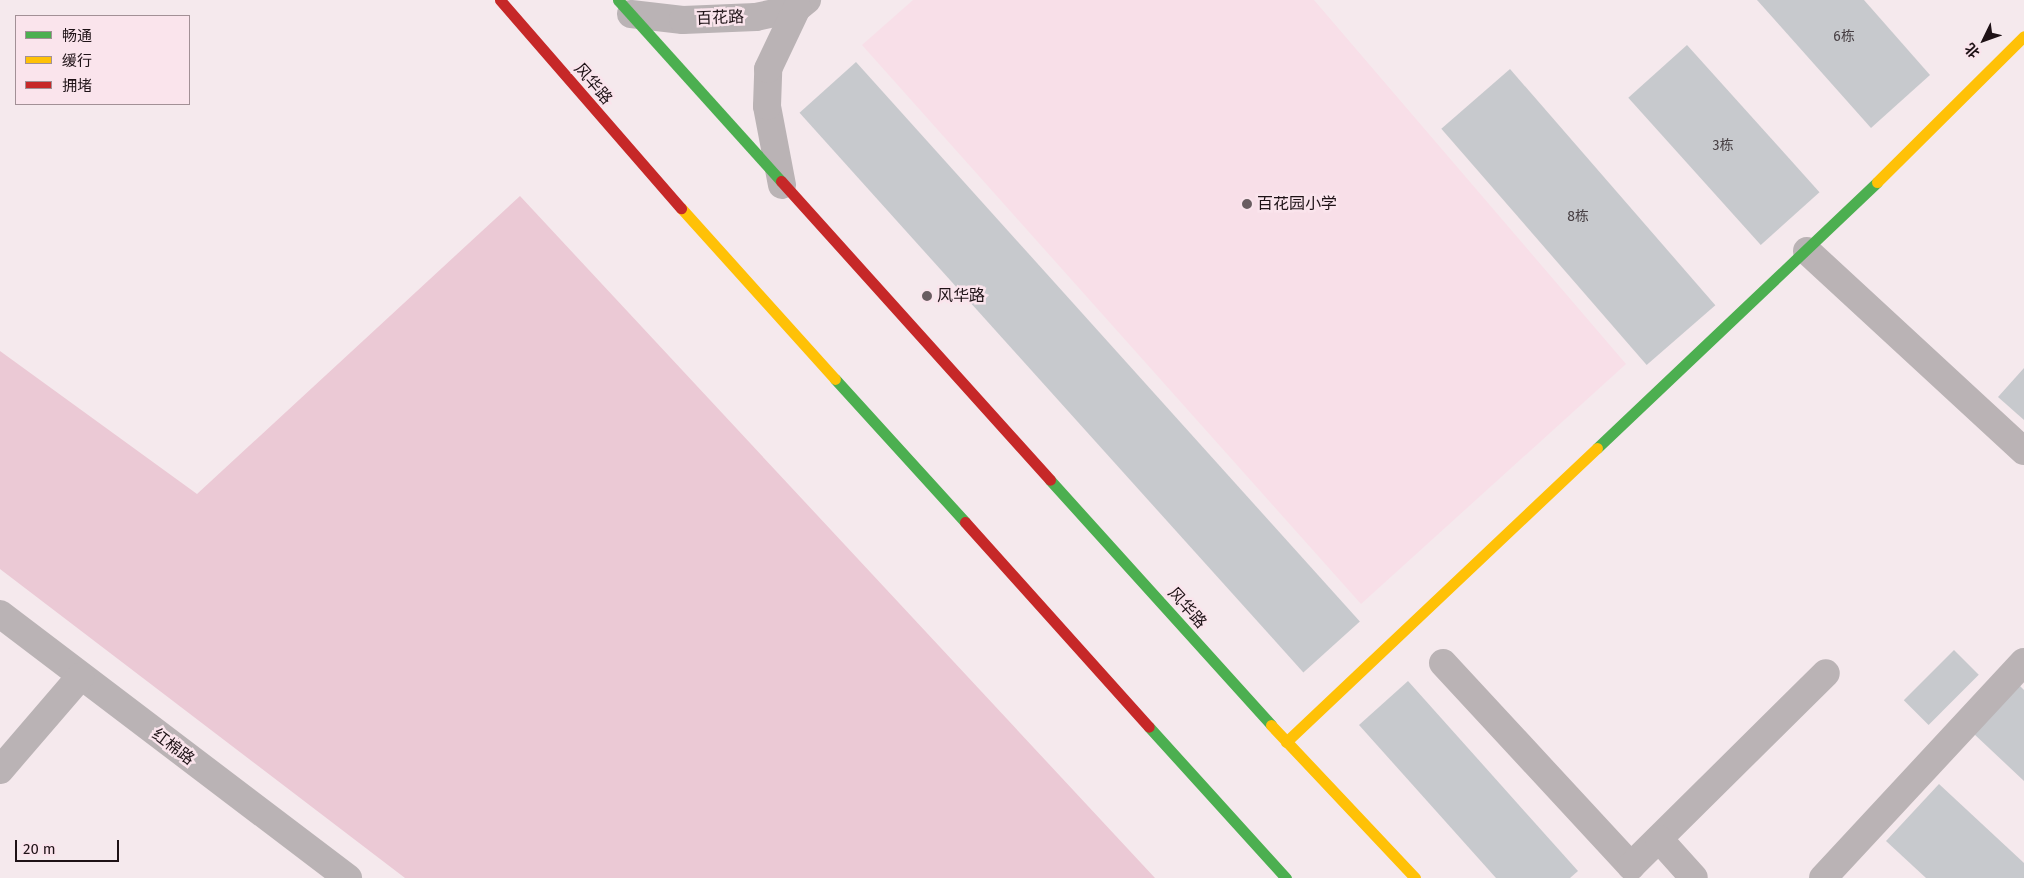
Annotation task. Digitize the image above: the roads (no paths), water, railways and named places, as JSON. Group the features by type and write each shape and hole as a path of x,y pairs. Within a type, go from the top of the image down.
{"main road":[{"name":"风华路","path":"500,0 627,148 1286,878"},
{"name":"风华路","path":"624,7 782,185 1286,742 1415,878"},
{"path":"1286,742 1422,611 1807,251 2024,36"}],"street":[{"name":"百花路","path":"624,7 683,20 756,17 802,4"},
{"path":"782,185 767,106 768,69 802,4"},
{"path":"1807,251 2024,451"},
{"name":"红棉路","path":"0,614 80,677 348,878"},
{"path":"1822,878 2024,662"},
{"path":"1443,663 1631,866 1826,673"},
{"path":"0,770 80,677"},
{"path":"1658,839 1694,878"}],"place":[{"name":"百花园小学","path":"1247,204"},
{"name":"风华路","path":"927,296"}]}
